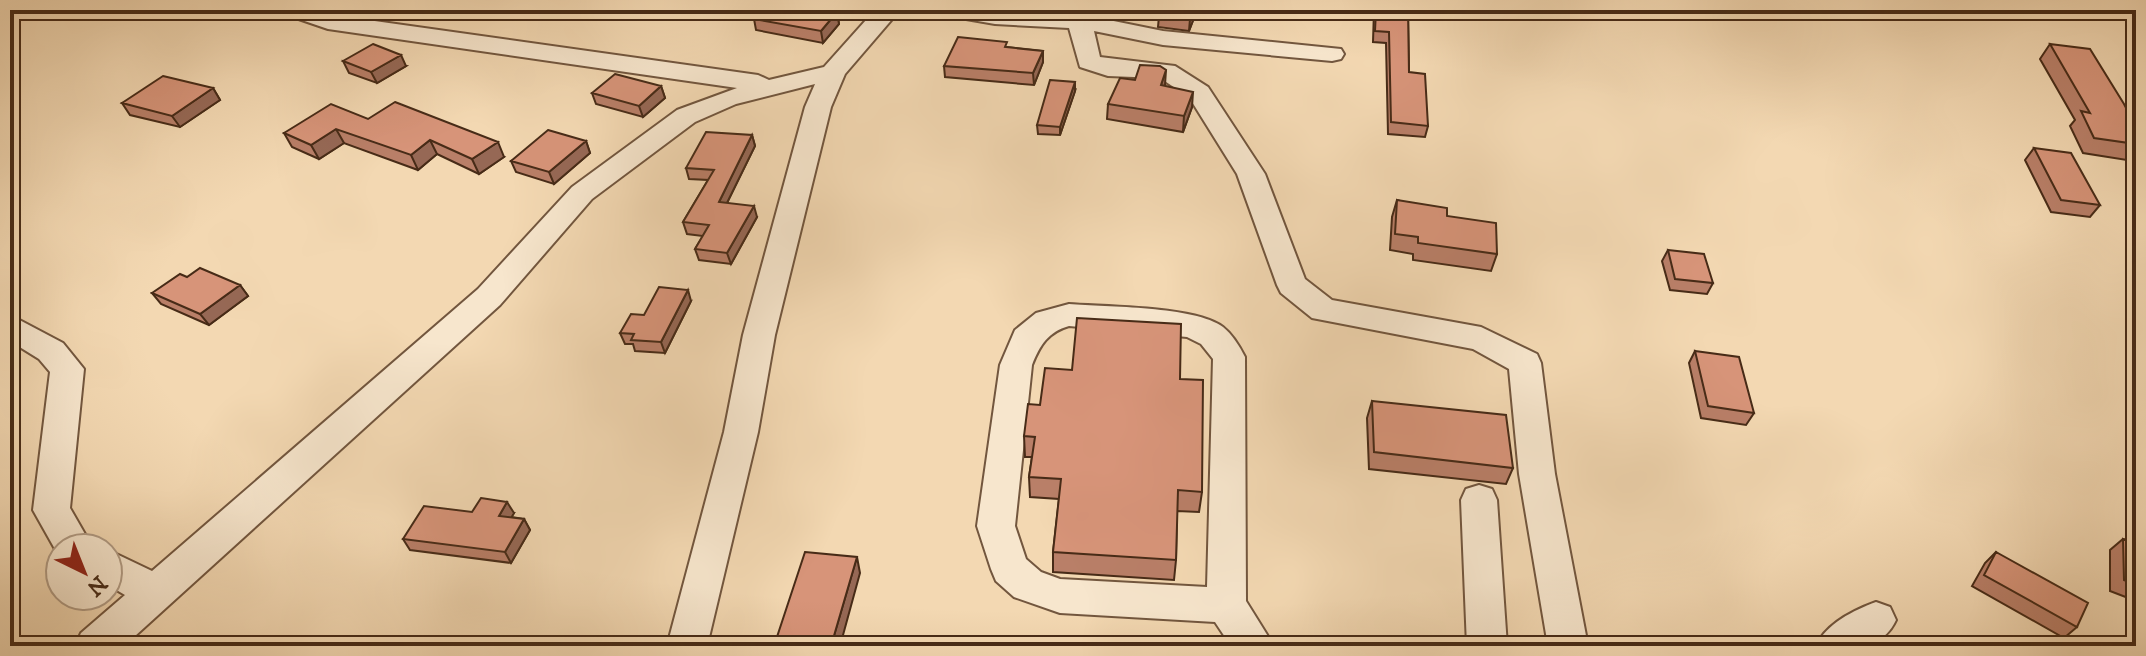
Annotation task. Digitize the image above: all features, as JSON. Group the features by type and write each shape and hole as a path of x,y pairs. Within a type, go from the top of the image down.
{"street":[{"path":"295,10 328,22 786,85 818,107"},
{"path":"687,646 741,432 759,335 818,107 833,72 888,10"},
{"path":"951,10 995,17 1079,21 1163,38 1332,54"},
{"path":"1079,21 1089,62 1108,68 1166,71 1199,92 1251,174 1292,285 1323,310 1481,339 1525,363 1537,474 1568,646"},
{"path":"686,116 727,98 833,72"},
{"path":"95,646 153,591 489,297 582,193 686,116 725,79"},
{"path":"1226,605 1060,596 1028,585 1010,569 996,526 1016,365 1026,338 1047,321 1069,315 1193,326 1212,336 1229,357 1226,605 1254,646"},
{"path":"10,326 51,351 67,369 51,510 64,532"},
{"path":"1479,500 1487,646"},
{"path":"124,575 153,591"},
{"path":"1836,646 1876,620"}],"building":[{"path":"762,10 837,12 821,31 754,19"},
{"path":"1161,10 1194,10 1190,19 1159,16"},
{"path":"1376,10 1408,10 1409,72 1425,74 1428,126 1391,122 1389,32 1375,31"},
{"path":"958,37 1007,42 1005,47 1043,51 1033,73 944,66"},
{"path":"373,44 401,55 371,72 343,61"},
{"path":"2050,44 2090,49 2136,127 2136,144 2094,138 2081,111 2090,113"},
{"path":"1140,65 1160,66 1166,70 1161,85 1193,92 1184,116 1108,104 1120,78 1135,80"},
{"path":"615,74 661,86 639,106 592,93"},
{"path":"163,76 213,88 172,116 122,103"},
{"path":"1050,80 1075,82 1060,127 1037,125"},
{"path":"395,102 498,142 472,159 430,140 411,155 336,129 311,145 284,133 331,104 368,119"},
{"path":"548,130 586,141 549,172 511,161"},
{"path":"706,132 752,135 719,202 754,206 727,253 695,249 709,225 683,222 714,170 686,168"},
{"path":"2034,148 2071,153 2100,205 2061,200"},
{"path":"1397,200 1447,208 1447,216 1496,223 1497,254 1418,243 1418,237 1395,234"},
{"path":"1668,250 1704,254 1713,283 1675,279"},
{"path":"200,268 240,285 200,314 152,293 180,274 187,277"},
{"path":"659,287 688,290 661,342 631,340 634,334 620,333 631,314 644,315"},
{"path":"1077,318 1181,324 1180,379 1203,380 1202,492 1178,490 1176,560 1053,552 1061,479 1029,477 1035,437 1024,436 1028,404 1040,405 1045,368 1072,370"},
{"path":"1695,351 1739,357 1754,413 1708,406"},
{"path":"1372,401 1506,415 1513,468 1374,452"},
{"path":"481,498 507,502 499,516 524,519 505,552 403,539 424,506 472,512"},
{"path":"2123,539 2136,544 2136,585 2124,580"},
{"path":"805,552 857,557 831,646 774,646"},
{"path":"1996,552 2088,603 2077,627 1984,575"}]}
